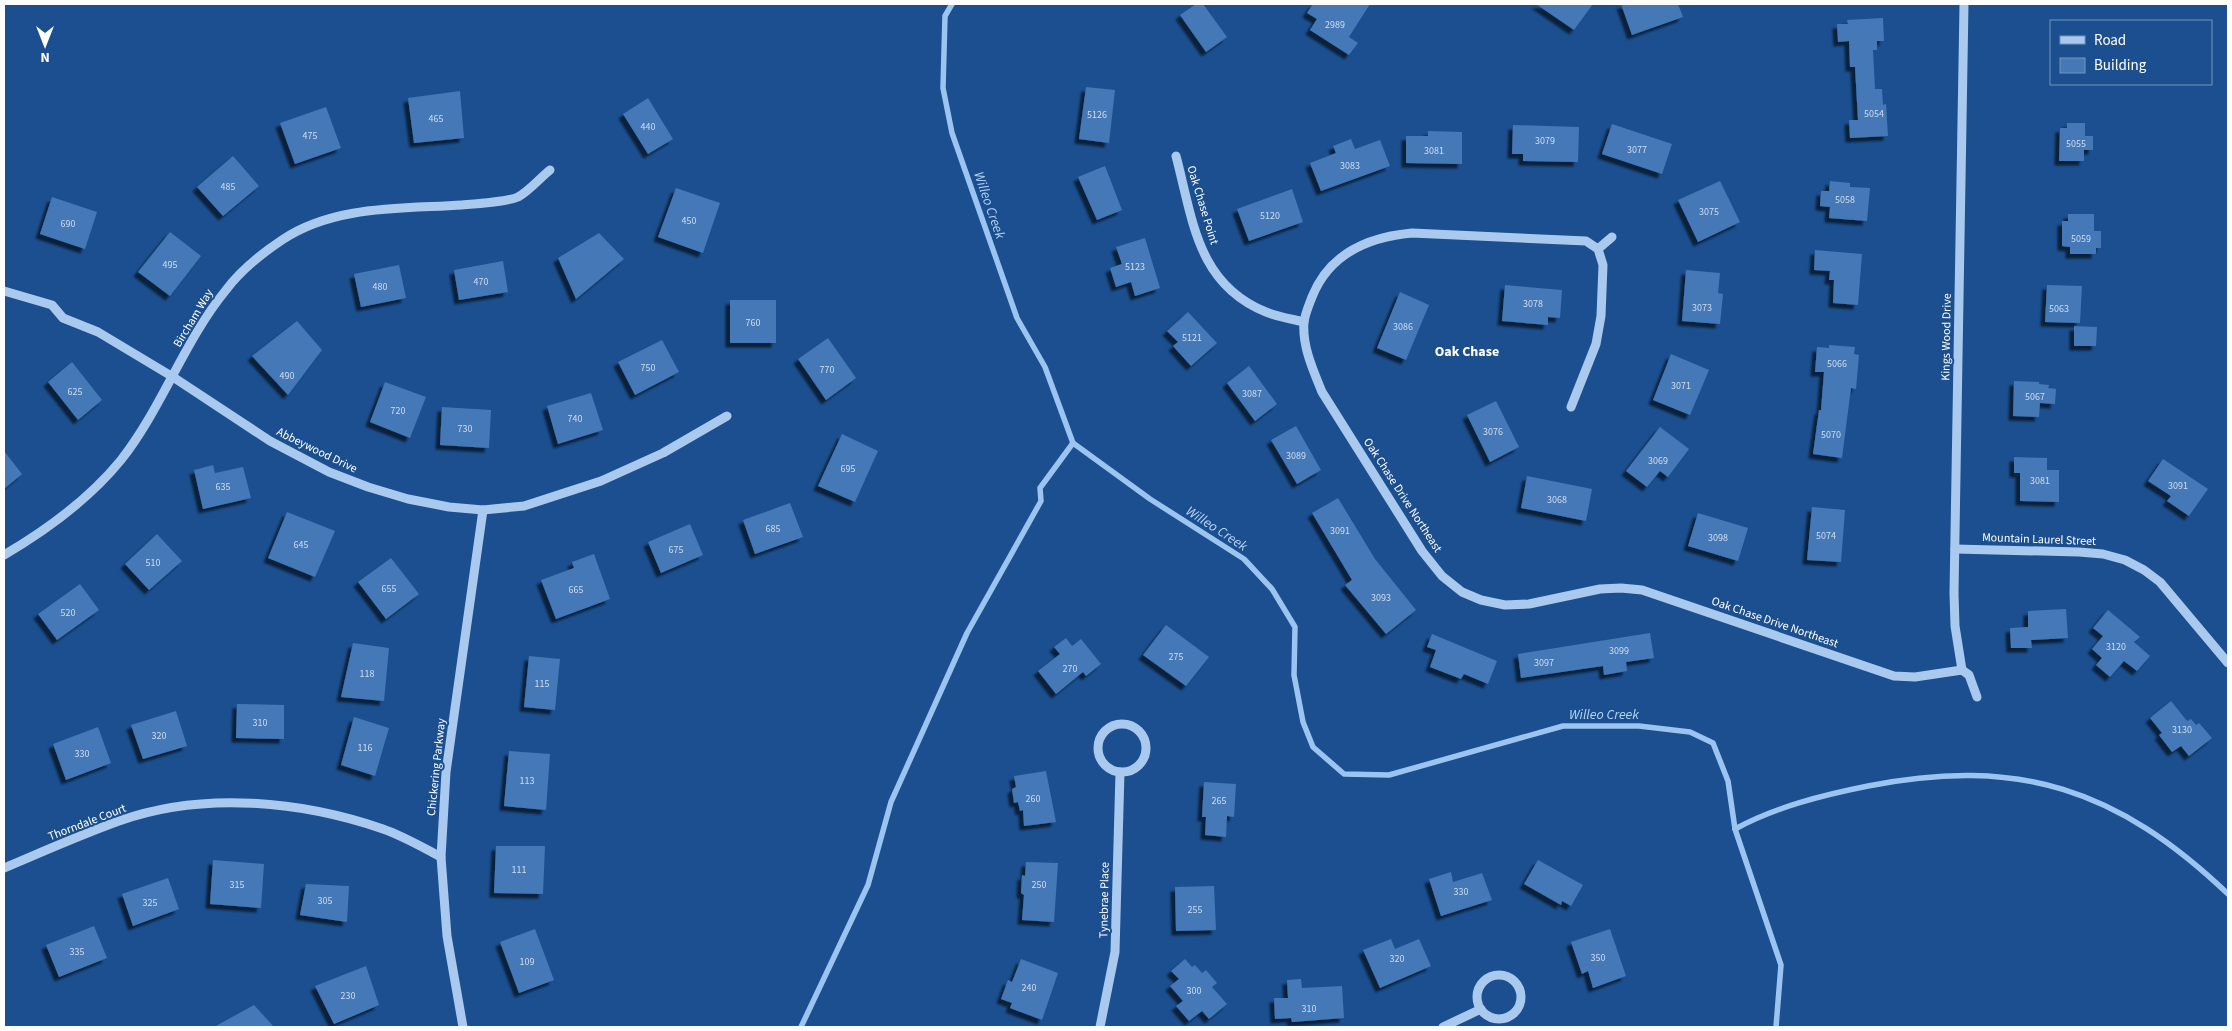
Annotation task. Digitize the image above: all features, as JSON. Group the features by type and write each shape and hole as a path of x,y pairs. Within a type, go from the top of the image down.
{"street":[{"name":"Kings Wood Drive","path":"1962,670 1955,626 1955,549 1964,4"},
{"name":"Oak Chase Point","path":"1176,156 1198,239 1210,266 1223,285 1245,302 1268,312 1304,322"},
{"name":"Bircham Way","path":"4,555 94,491 122,459 173,377 210,311 226,289 253,262 284,239 315,224 352,212 480,203 517,197 550,170"},
{"name":"Oak Chase Drive Northeast","path":"1598,249 1586,241 1569,239 1412,233 1392,235 1354,247 1338,259 1316,287 1304,322 1305,344 1322,392 1422,551 1442,576 1462,592 1481,600 1505,605 1529,604 1600,589 1642,590 1894,676 1915,678 1962,670"},
{"path":"1571,407 1596,344 1601,316 1603,265 1598,249 1612,236"},
{"name":"Abbeywood Drive","path":"4,290 52,305 64,318 98,332 173,377 270,441 329,472 368,487 408,499 449,507 483,510 524,506 601,481 663,453 727,416"},
{"name":"Chickering Parkway","path":"463,1027 447,936 442,856 446,772 483,510"},
{"name":"Mountain Laurel Street","path":"1955,549 2079,552 2104,554 2124,560 2144,570 2160,582 2228,663"},
{"path":"1962,670 1969,675 1977,696"},
{"path":"1120,724 1136,728 1145,741 1146,749 1144,756 1134,768 1120,772 1112,770 1101,760 1098,744 1106,730 1120,724"},
{"name":"Tynebrae Place","path":"1100,1027 1115,952 1120,772"},
{"name":"Thorndale Court","path":"4,868 121,820 168,809 223,803 278,804 333,813 385,830 442,856"},
{"path":"1496,976 1503,976 1515,983 1520,996 1520,1003 1512,1014 1499,1019 1492,1018 1481,1010 1477,996 1483,982 1496,976"},
{"path":"1443,1027 1481,1010"}],"building":[{"path":"1196,4 1203,4 1227,37 1206,52 1180,15"},
{"path":"1313,4 1370,4 1349,37 1358,43 1349,55 1310,30 1317,19 1307,13"},
{"path":"1536,4 1593,4 1574,30"},
{"path":"1621,4 1678,4 1683,17 1632,35"},
{"path":"1883,18 1884,41 1877,41 1877,50 1873,50 1875,89 1882,89 1883,105 1886,104 1888,136 1850,138 1849,120 1858,120 1855,67 1850,67 1849,41 1838,42 1837,24 1848,24 1847,20"},
{"path":"1086,87 1115,90 1109,143 1079,139"},
{"path":"460,91 464,138 414,143 408,98"},
{"path":"648,98 673,139 648,154 623,114"},
{"path":"326,107 341,148 295,164 280,123"},
{"path":"2067,123 2085,123 2085,136 2093,136 2093,150 2084,150 2084,161 2059,161 2060,128 2067,128"},
{"path":"1612,124 1672,144 1662,174 1602,154"},
{"path":"1513,125 1579,127 1578,162 1523,161 1523,154 1512,154"},
{"path":"1428,131 1462,132 1462,164 1406,163 1406,136 1428,136"},
{"path":"1351,139 1355,149 1380,140 1390,166 1321,191 1310,163 1336,153 1333,146"},
{"path":"233,156 259,186 223,216 197,187"},
{"path":"1105,166 1122,210 1097,220 1078,177"},
{"path":"1720,181 1740,222 1698,242 1678,200"},
{"path":"1830,181 1850,183 1850,187 1870,188 1867,221 1829,218 1830,207 1820,206 1821,191 1829,191"},
{"path":"676,188 720,203 703,253 658,237"},
{"path":"1292,189 1303,222 1249,241 1237,209"},
{"path":"52,197 97,212 85,249 40,234"},
{"path":"2068,214 2094,214 2094,231 2101,231 2101,248 2096,248 2096,254 2070,254 2070,247 2062,246 2062,221 2068,221"},
{"path":"170,232 201,256 170,296 138,272"},
{"path":"599,233 624,259 576,299 558,258"},
{"path":"1145,238 1160,288 1135,296 1131,282 1116,287 1110,268 1122,264 1116,247"},
{"path":"1815,250 1862,254 1858,305 1833,303 1834,280 1829,280 1830,271 1814,270"},
{"path":"503,261 508,292 459,300 454,270"},
{"path":"399,265 406,298 361,307 354,274"},
{"path":"1686,270 1720,273 1718,293 1723,294 1720,324 1682,321"},
{"path":"1505,285 1562,290 1560,318 1548,317 1548,325 1502,321"},
{"path":"2047,285 2082,286 2080,323 2045,322"},
{"path":"1400,292 1429,305 1406,360 1377,348"},
{"path":"730,300 776,300 776,343 730,343"},
{"path":"1188,312 1217,343 1191,366 1173,346 1178,342 1167,331"},
{"path":"297,321 322,350 288,395 252,356"},
{"path":"2074,326 2097,327 2096,346 2074,346"},
{"path":"828,338 856,378 826,400 798,359"},
{"path":"662,340 679,372 635,395 618,362"},
{"path":"1829,345 1855,347 1854,354 1859,355 1856,389 1851,388 1842,458 1813,454 1819,410 1821,410 1824,372 1815,372 1817,347 1829,348"},
{"path":"1671,354 1709,370 1690,415 1653,400"},
{"path":"72,362 102,400 78,420 48,382"},
{"path":"1249,366 1277,404 1255,421 1227,383"},
{"path":"2014,381 2039,382 2039,384 2049,385 2048,388 2056,389 2055,404 2040,403 2039,417 2013,416"},
{"path":"385,382 426,397 410,438 370,422"},
{"path":"591,393 603,430 558,444 547,406"},
{"path":"1496,401 1519,447 1490,462 1467,415"},
{"path":"442,407 491,410 489,448 440,445"},
{"path":"1296,426 1321,470 1297,484 1271,440"},
{"path":"1660,427 1689,449 1668,477 1660,471 1647,487 1626,471"},
{"path":"842,434 878,451 855,502 818,486"},
{"path":"4,451 22,474 4,489"},
{"path":"2014,457 2047,458 2047,470 2059,470 2059,502 2020,501 2020,473 2014,473"},
{"path":"2163,459 2208,489 2189,516 2167,501 2171,496 2148,481"},
{"path":"213,465 215,473 243,467 251,498 203,509 194,470"},
{"path":"1527,476 1592,489 1586,521 1521,508"},
{"path":"1338,498 1375,559 1416,610 1386,634 1345,585 1352,580 1312,513"},
{"path":"790,503 803,537 755,554 743,520"},
{"path":"1812,507 1845,510 1841,562 1807,560"},
{"path":"287,512 335,531 315,577 268,558"},
{"path":"1698,513 1748,528 1738,561 1688,546"},
{"path":"690,524 703,555 661,573 648,542"},
{"path":"157,534 182,561 149,590 125,564"},
{"path":"594,554 610,599 556,619 541,580 574,568 572,562"},
{"path":"391,558 419,594 386,619 358,582"},
{"path":"80,584 99,610 57,640 38,614"},
{"path":"2066,609 2068,638 2031,640 2032,648 2011,648 2010,628 2028,627 2028,611"},
{"path":"2108,610 2140,637 2134,642 2150,656 2137,671 2124,661 2110,677 2096,665 2102,658 2092,649 2103,636 2093,628"},
{"path":"1166,625 1209,657 1186,686 1143,655"},
{"path":"1650,633 1654,658 1626,662 1627,671 1604,675 1603,666 1521,678 1518,654"},
{"path":"1432,634 1497,661 1488,684 1464,674 1461,679 1430,667 1436,650 1427,647"},
{"path":"1066,638 1072,646 1081,639 1101,664 1086,676 1083,672 1056,694 1038,671 1060,654 1054,647"},
{"path":"353,643 389,648 384,701 341,697"},
{"path":"529,656 560,659 555,710 524,707"},
{"path":"2171,701 2187,721 2191,719 2196,725 2199,723 2212,738 2189,756 2181,746 2172,752 2159,735 2162,733 2150,718"},
{"path":"237,704 284,705 284,739 236,738"},
{"path":"176,711 187,746 143,759 131,725"},
{"path":"354,717 389,728 375,776 341,765"},
{"path":"98,727 111,763 66,780 53,744"},
{"path":"509,751 550,754 546,810 504,806"},
{"path":"1046,771 1056,822 1024,826 1023,810 1020,811 1018,802 1014,803 1012,789 1016,787 1014,776"},
{"path":"1204,782 1236,784 1234,817 1227,816 1226,837 1205,835 1206,817 1202,817"},
{"path":"496,846 545,846 543,894 494,893"},
{"path":"213,860 264,864 261,908 210,904"},
{"path":"1538,860 1583,885 1571,906 1562,901 1561,905 1524,884"},
{"path":"1026,862 1058,863 1054,922 1022,920 1024,895 1021,893 1022,875 1025,876"},
{"path":"1451,872 1453,882 1482,873 1492,900 1441,916 1429,879"},
{"path":"168,878 179,909 133,926 122,894"},
{"path":"306,884 349,886 347,922 300,915"},
{"path":"1214,886 1216,930 1176,931 1175,887"},
{"path":"94,926 107,958 59,977 46,945"},
{"path":"535,929 554,980 519,993 500,942"},
{"path":"1610,929 1626,976 1593,988 1588,971 1582,974 1571,942"},
{"path":"1391,939 1395,949 1419,939 1431,966 1380,988 1363,950"},
{"path":"1021,959 1058,973 1042,1020 1010,1008 1012,1003 1001,999 1008,980 1012,982"},
{"path":"1185,959 1192,967 1195,965 1202,973 1206,970 1217,983 1212,987 1227,1004 1209,1019 1202,1011 1189,1021 1176,1006 1183,1001 1170,986 1179,979 1171,971"},
{"path":"366,966 379,1005 334,1024 315,986"},
{"path":"1301,979 1302,988 1342,986 1344,1018 1292,1022 1291,1018 1275,1019 1274,998 1288,998 1287,980"},
{"path":"254,1005 274,1027 214,1027"}],"waterway":[{"name":"Willeo Creek","path":"952,4 945,16 943,88 952,133 1017,318 1045,367 1073,443 1150,499 1244,559 1272,589 1295,627 1294,675 1303,722 1313,747 1344,774 1389,775 1563,726 1639,726 1690,732 1713,743 1728,781 1735,829 1781,965 1776,1027"},
{"path":"801,1027 868,885 891,802 967,633 1041,501 1040,488 1073,443"},
{"path":"1735,829 1783,808 1834,793 1868,786 1922,778 1972,775 2019,779 2063,789 2105,806 2146,829 2187,858 2228,894"}],"district":[{"name":"Oak Chase","path":"1467,351"}]}
